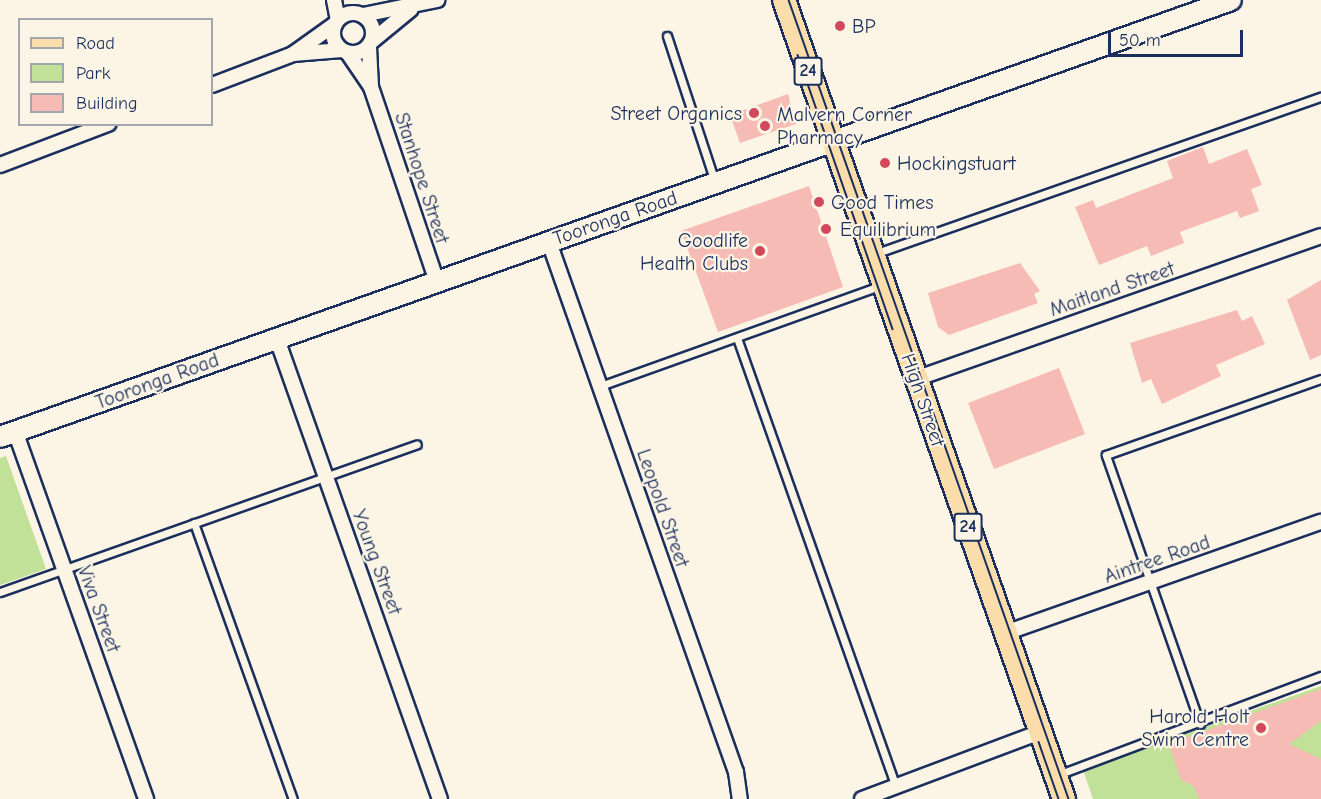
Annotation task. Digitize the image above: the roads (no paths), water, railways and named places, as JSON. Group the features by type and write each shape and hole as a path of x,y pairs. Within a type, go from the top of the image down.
{"main road":[{"name":"High Street","path":"784,0 1064,799"},
{"name":"Tooronga Road","path":"8,434 832,141 1205,4 1231,0"}],"street":[{"path":"334,0 336,22 334,38 345,52"},
{"path":"351,0 372,26 370,44"},
{"path":"293,54 345,52 370,44 411,9 437,0"},
{"path":"213,85 293,54 336,22 394,7 411,9"},
{"name":"Stanhope Street","path":"370,44 371,87 436,282"},
{"name":"Stanhope Street","path":"345,52 371,87"},
{"path":"0,165 103,126"},
{"name":"Maitland Street","path":"915,379 1321,236"},
{"name":"Leopold Street","path":"549,242 740,793 750,799"},
{"name":"Young Street","path":"277,339 440,799"},
{"name":"Viva Street","path":"8,434 64,569 146,799"},
{"name":"Aintree Road","path":"1005,633 1321,522"},
{"path":"862,799 1040,732"}],"lane":[{"path":"667,36 715,183"},
{"path":"872,255 1321,97"},
{"path":"600,386 882,285"},
{"path":"737,338 896,787"},
{"path":"1200,724 1106,455 1321,379"},
{"path":"0,592 417,444"},
{"path":"194,523 293,799"},
{"path":"1055,776 1200,724 1321,676"}],"tram line":[{"path":"789,0 1069,799"},
{"path":"798,55 893,329"},
{"path":"1039,742 1059,799"}],"place":[{"name":"BP","path":"840,26"},
{"name":"Street Organics","path":"754,113"},
{"name":"Malvern Corner Pharmacy","path":"765,126"},
{"name":"Hockingstuart","path":"885,163"},
{"name":"Good Times","path":"819,202"},
{"name":"Equilibrium","path":"826,229"},
{"name":"Goodlife Health Clubs","path":"760,251"},
{"name":"Harold Holt Swim Centre","path":"1261,728"}]}
